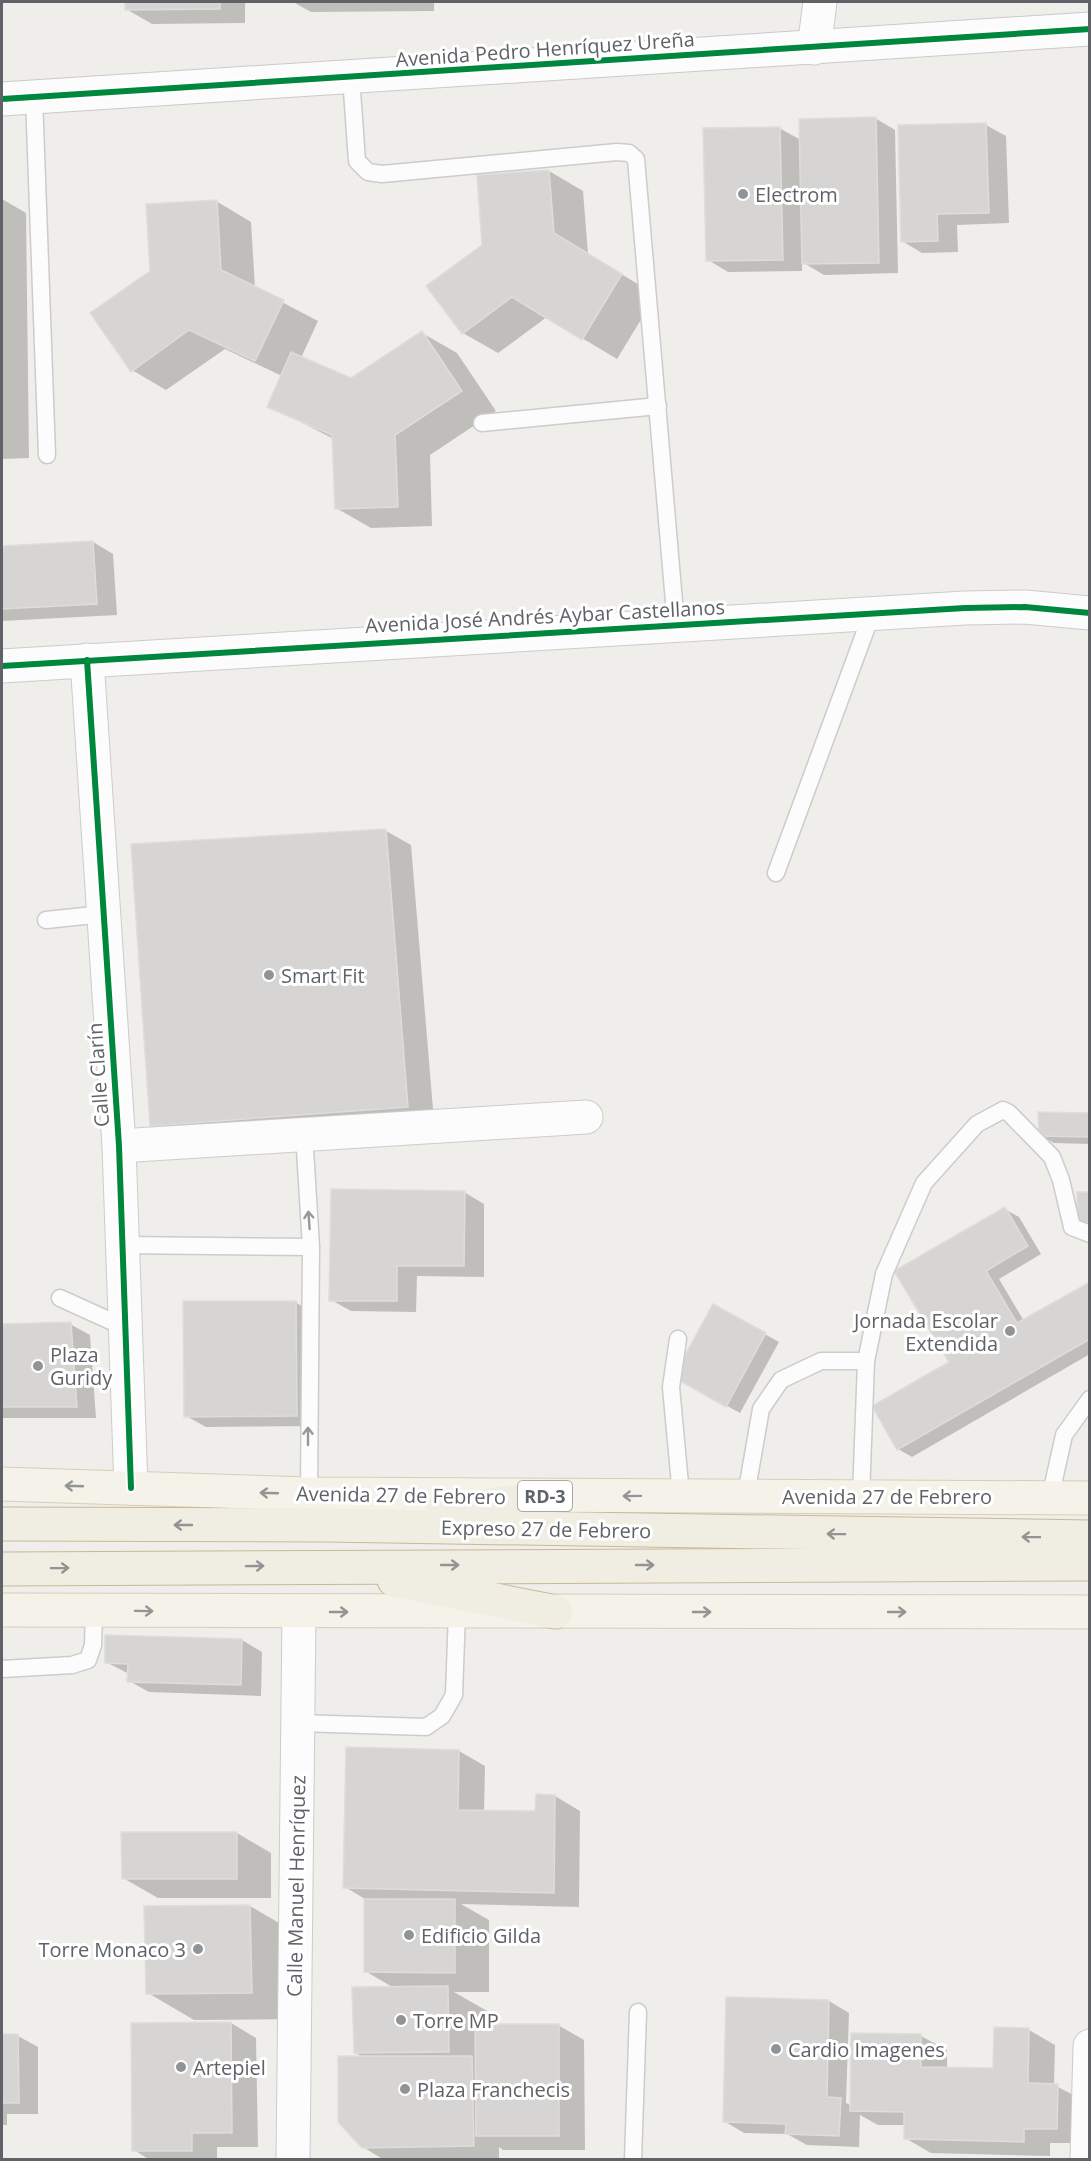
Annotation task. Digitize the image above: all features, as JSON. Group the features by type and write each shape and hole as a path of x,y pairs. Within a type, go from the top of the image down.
{"highway":[{"path":"325,1525 553,1497"},
{"name":"Expreso 27 de Febrero","path":"2,1524 325,1525 1089,1538"},
{"name":"Expreso 27 de Febrero","path":"2,1569 1089,1564"},
{"path":"325,1566 556,1612"}],"main road":[{"name":"Avenida 27 de Febrero","path":"2,1484 309,1494 1089,1498"},
{"path":"2,1610 1089,1612"}],"street":[{"path":"814,48 820,2"},
{"name":"Avenida Pedro Henríquez Ureña","path":"2,99 1089,29"},
{"name":"Avenida José Andrés Aybar Castellanos","path":"2,666 873,613 1026,608 1089,613"},
{"name":"Calle Clarín","path":"87,660 119,1146 131,1488"},
{"path":"119,1146 586,1117"},
{"name":"Calle Manuel Henríquez","path":"293,2160 299,1612"},
{"path":"1087,2160 1089,2046"}],"lane":[{"path":"351,77 357,161 368,172 382,174 617,152 629,153 636,159 676,625"},
{"path":"34,97 48,455"},
{"path":"482,423 658,406"},
{"path":"776,873 873,613"},
{"path":"46,920 104,914"},
{"path":"861,1496 867,1361 884,1274 924,1183 977,1124 1003,1110 1009,1113 1052,1157 1061,1180 1072,1227 1089,1234"},
{"path":"304,1133 311,1247 309,1494"},
{"path":"122,1245 311,1247"},
{"path":"60,1298 126,1328"},
{"path":"678,1339 671,1387 681,1495"},
{"path":"746,1495 761,1409 781,1380 820,1361 867,1361"},
{"path":"1050,1498 1064,1436 1089,1399"},
{"path":"2,1669 72,1665 88,1660 93,1645 94,1611"},
{"path":"298,1724 426,1727 442,1716 454,1695 457,1612"},
{"path":"633,2160 638,2012"}],"building":[{"path":"125,2 220,2 220,9 125,10"},
{"path":"876,117 879,263 802,264 799,119"},
{"path":"986,123 989,213 937,214 938,241 901,242 898,125"},
{"name":"Electrom","path":"780,127 783,260 706,261 703,128"},
{"path":"549,170 554,233 622,274 582,340 512,297 462,334 426,286 482,245 477,175"},
{"path":"217,200 221,270 284,300 255,361 189,330 131,372 90,313 150,271 146,204"},
{"path":"422,331 462,391 395,435 398,507 335,509 332,435 267,407 291,352 351,378"},
{"path":"93,541 97,604 2,609 2,546"},
{"name":"Smart Fit","path":"386,829 408,1107 150,1126 131,844"},
{"path":"1038,1112 1090,1113 1090,1137 1039,1136"},
{"path":"331,1189 465,1191 464,1266 397,1266 397,1301 329,1301"},
{"path":"1077,1192 1090,1192 1090,1225 1077,1225"},
{"name":"Jornada Escolar Extendida","path":"1005,1207 1028,1246 986,1271 1017,1323 1090,1282 1090,1339 897,1450 872,1406 949,1362 894,1271"},
{"path":"183,1301 296,1301 297,1416 184,1417"},
{"path":"713,1304 766,1333 726,1407 673,1377"},
{"name":"Plaza Guridy","path":"71,1322 77,1407 2,1407 2,1324"},
{"path":"105,1635 242,1639 241,1685 127,1682 128,1664 105,1663"},
{"path":"346,1747 459,1750 458,1810 535,1811 536,1794 555,1795 554,1893 343,1888"},
{"path":"121,1832 237,1832 237,1879 122,1879"},
{"name":"Edificio Gilda","path":"364,1899 455,1899 455,1973 364,1972"},
{"name":"Torre Monaco 3","path":"250,1905 252,1993 146,1994 144,1906"},
{"name":"Torre MP","path":"448,1986 449,2052 354,2053 352,1987"},
{"name":"Cardio Imagenes","path":"726,1997 829,2000 827,2097 841,2098 839,2136 785,2134 786,2124 723,2122"},
{"name":"Artepiel","path":"231,2022 232,2133 192,2133 192,2151 132,2151 131,2023"},
{"path":"475,2024 559,2024 559,2136 476,2136"},
{"path":"994,2027 1029,2028 1028,2083 1058,2084 1057,2129 1024,2129 1024,2142 904,2139 904,2112 850,2111 851,2033 921,2034 921,2067 993,2068"},
{"path":"2,2034 18,2034 19,2103 2,2103"},
{"name":"Plaza Franchecis","path":"338,2056 472,2056 474,2146 362,2148 338,2122"}],"cycle path":[{"path":"2,99 1090,29"},
{"path":"2,666 965,608 1025,607 1090,613"},
{"path":"87,660 119,1146 131,1488"}],"place":[{"name":"Electrom","path":"743,194"},
{"name":"Smart Fit","path":"269,975"},
{"name":"Jornada Escolar Extendida","path":"1010,1331"},
{"name":"Plaza Guridy","path":"38,1366"},
{"name":"Edificio Gilda","path":"409,1935"},
{"name":"Torre Monaco 3","path":"198,1949"},
{"name":"Torre MP","path":"401,2020"},
{"name":"Cardio Imagenes","path":"776,2049"},
{"name":"Artepiel","path":"181,2067"},
{"name":"Plaza Franchecis","path":"405,2089"}]}
